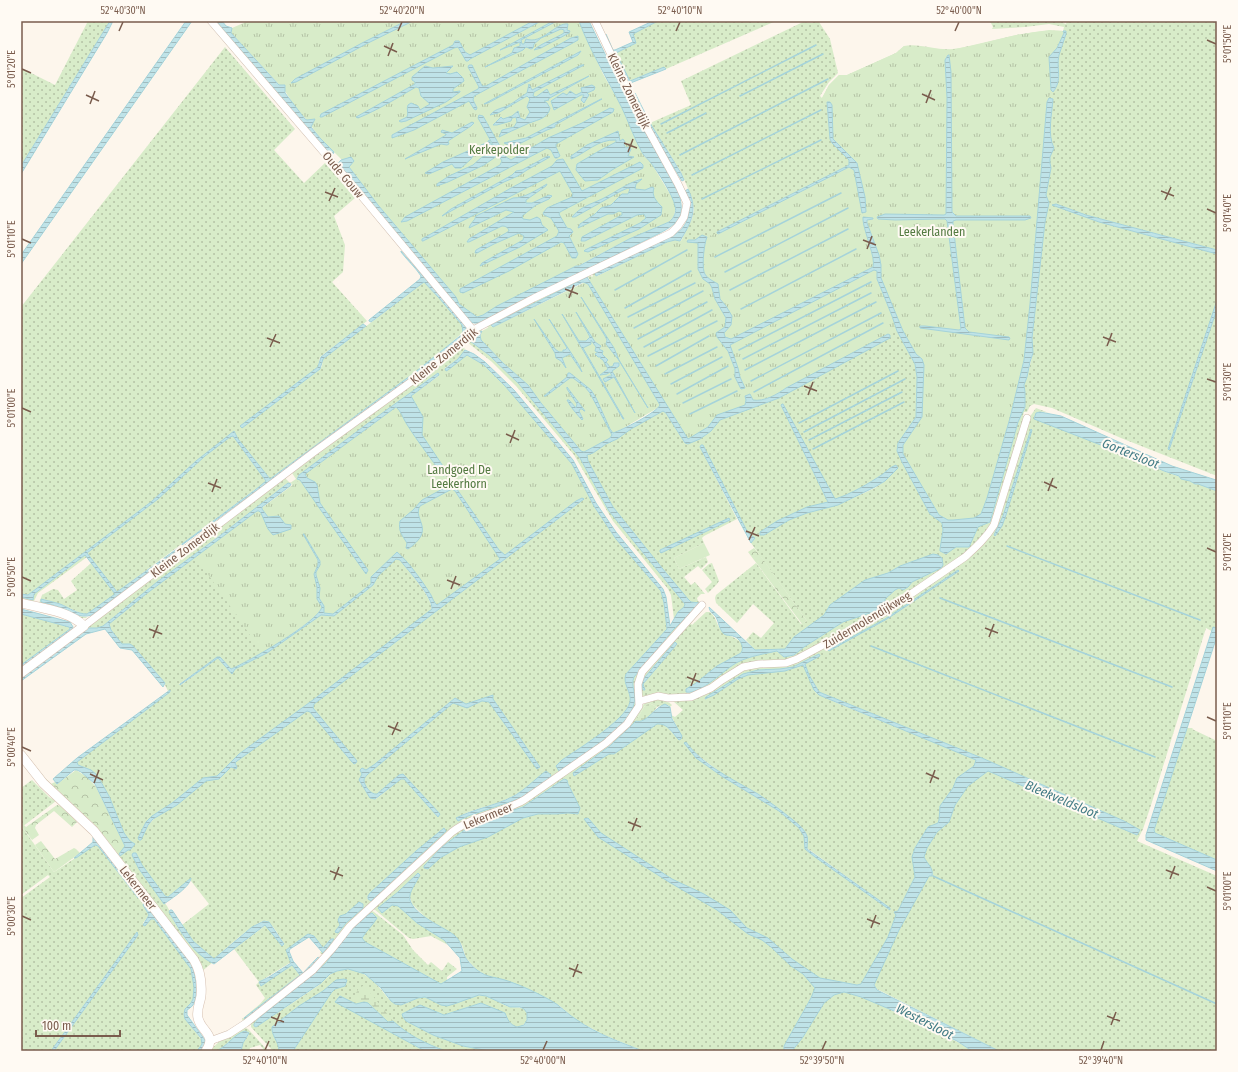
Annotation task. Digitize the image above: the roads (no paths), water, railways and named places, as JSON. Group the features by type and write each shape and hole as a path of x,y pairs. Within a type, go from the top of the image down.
{"street":[{"name":"Oude Gouw","path":"211,21 473,330"},
{"name":"Kleine Zomerdijk","path":"84,626 314,452 437,363 464,341 473,330 671,233 678,226 684,218 687,203 637,110 595,21"},
{"name":"Zuidermolendijkweg","path":"640,701 658,696 668,698 691,697 711,688 744,667 759,664 786,663 797,659 883,613 965,557 978,546 994,525 1027,418"},
{"path":"21,603 65,614 77,619 84,626 21,673"},
{"path":"640,701 638,684 642,672 702,606"},
{"name":"Lekermeer","path":"21,755 43,783 94,831 197,964 201,981 201,996 197,1011 198,1019 208,1034 210,1041 229,1034 246,1023 313,970 350,926 452,832 466,823 514,805 534,794 613,737 633,716 639,706 640,701"},
{"path":"206,1051 210,1041"}],"water":[{"path":"110,21 113,21 107,33 21,174 21,166"},
{"path":"186,21 192,21 21,264 21,255"},
{"path":"216,21 222,21 226,26 232,28 231,33 279,85 285,85 285,93 305,119 315,119 311,127 334,152 333,154 330,155"},
{"path":"403,21 413,21 366,44 296,82 291,83 295,79 400,24"},
{"path":"533,21 541,21 468,61 466,61 458,47 454,48 320,117 321,114 453,45 455,41 459,41 465,52 470,55"},
{"path":"553,21 557,21 521,40 522,44 524,44 526,39 538,39 563,24 568,24 567,30 570,31 569,33 541,48 534,50 564,33 564,30 561,29 541,38 531,49 526,47 523,50 485,67 512,53 514,48 520,46 520,42 500,50"},
{"path":"579,21 589,21 624,93 679,194 681,213 679,218 672,226 660,233 482,322 475,323 469,321 338,163 341,160 351,157 354,161 349,167 378,205 456,297 459,304 477,317 629,239 669,222 674,217 676,210 674,201 665,184 640,148 621,106 593,54"},
{"path":"653,21 658,21 633,34 636,43 616,53 630,81 664,67 666,69 628,84 605,35 606,34 613,50 615,50 633,42 629,32"},
{"path":"1063,31 1066,31 1066,34 1058,60 1059,79 1053,92 1051,90 1049,57 1057,48 1064,33"},
{"path":"578,36 578,40 474,96 473,100 477,108 476,110 469,101 414,130 392,138 392,135 478,89 479,87 468,67 469,65 472,65 482,86 486,86 571,38"},
{"path":"581,51 578,55 484,104"},
{"path":"948,55 951,72 952,212 956,216 1030,216 1031,218 1025,220 953,221 965,328 969,332 1009,337 1009,340 920,328 920,326 925,326 961,329 947,221 945,219 895,220 878,219 877,217 885,214 946,214 947,98 945,60"},
{"path":"581,65 584,65 534,92 533,96 536,97 547,89 550,95 589,76 548,99 549,100 544,101 550,108 547,115 499,137 502,130 514,127 517,122 516,117 512,118 511,121 493,125 501,117 503,119 512,116 518,111 520,118 525,120 530,112 527,107 530,99 527,96 498,113 490,115 492,113 510,105 527,93 529,84 532,90"},
{"path":"425,66 433,68 453,66 446,73 450,74 457,72 463,78 464,81 453,89 453,92 460,92 446,102 406,121 399,121 407,117 408,105 411,103 418,106 420,110 430,104 421,96 419,88 416,87 373,111 358,118 356,117 415,84 412,77"},
{"path":"592,85 595,87 594,90 587,93 589,95 584,103 581,100 584,95 581,95 554,110 551,101 563,93 567,95 570,91 576,95 582,92 581,88"},
{"path":"635,93 650,123 684,180 682,181 656,138 634,94"},
{"path":"1049,98 1053,99 1050,130 1054,148 1050,157 1051,168 1046,195 1049,203 1045,222 1032,338 1033,353 1024,385 1025,407 1018,422 990,522 978,527 969,547 956,547 946,554 940,551 943,530 942,523 930,514 897,451 898,443 916,417 917,377 915,364 897,331 877,279 877,271 874,270 730,345 745,388 741,389 735,377 735,369 728,351 717,337 716,333 725,327 726,318 715,299 710,284 703,279 698,269 698,243 687,242 688,240 695,240 702,235 707,237 703,264 704,272 708,278 718,284 720,299 732,316 731,325 724,333 725,337 731,339 873,267 873,258 863,217 873,218 867,220 867,223 879,255 881,278 903,331 916,354 922,359 924,365 922,417 903,445 903,454 939,515 948,520 974,518 981,514 987,498 1010,418 1024,360 1047,102"},
{"path":"601,99 555,125 555,127 506,150 512,146 504,143 526,138"},
{"path":"827,102 830,102 832,105 833,139 857,163 865,197 866,212 862,213 854,170 849,167 718,234 717,232 849,165 849,160 832,143 830,139"},
{"path":"610,108 614,109 613,112 556,144 560,156 557,158 555,158 551,150 547,148 407,221 401,222 405,217 500,165 502,161 478,118 479,115 483,116 506,157 511,160 548,138 582,123"},
{"path":"472,122 474,123 471,126 448,141 449,144 441,144 405,159 446,135 441,132 442,130 452,133"},
{"path":"618,131 620,141 623,139 626,148 628,147 631,149 628,156 634,157 598,180 585,181 576,170 577,164 616,142 616,140 610,140 598,144 571,159 571,156 587,145"},
{"path":"489,140 493,147 489,146 475,153 461,168 455,168 452,164 429,174 425,173 443,162 488,142"},
{"path":"494,154 497,156 484,165 437,186 437,184 449,176 473,165 482,157"},
{"path":"548,156 550,157 518,176 504,182 442,216 451,209 512,175 516,171 522,170"},
{"path":"563,159 582,191 640,162 643,165 643,168 560,212 559,214 567,228 571,229 573,232 569,236 578,254 576,258 572,258 564,243 561,242 509,271 463,293 460,292 460,289 557,236 559,231 551,218 543,213 547,208 572,197 573,194 560,171 423,241 422,239 552,166 557,160"},
{"path":"642,179 636,184 635,189 645,190 652,187 654,188 653,194 656,201 662,207 661,215 639,229 588,252 584,251 640,223 646,218 644,214 637,215 585,241 581,241 582,237 622,215 622,212 619,211 613,214 608,214 578,228 580,224 601,208 611,205 622,194 628,194 630,189 628,188 575,217 572,217 586,206"},
{"path":"547,184 526,200 526,203 532,203 549,195 552,196 536,205 522,216 523,219 530,220 537,217 540,219 542,225 548,230 520,247 480,266 482,263 523,240 524,236 519,233 475,253 476,250 509,230 502,226 467,242 469,239 514,212 506,210 469,228 476,216 513,198 522,197"},
{"path":"688,189 693,203 693,209 688,227 680,241 675,240 667,242 596,276 595,273 680,231 687,221 689,203 685,191"},
{"path":"1056,204 1086,215 1217,250 1217,254 1099,222 1052,205"},
{"path":"401,251 466,325 466,329 460,339 430,364 182,545 266,481 233,436 230,437 205,456 158,499 87,553 117,592 178,548 179,549 92,615 83,616 75,614 48,603 41,602 41,599 60,604 83,614 87,614 115,594 85,555 34,594 33,600 21,597 21,594 28,595 151,502 196,461 234,431 238,439 270,479 414,373 460,336 463,332 462,325 424,282 371,322 369,321 420,279 421,276 417,270"},
{"path":"587,277 688,439 708,427 717,415 745,405 745,396 750,394 753,400 762,400 771,397 888,334 890,335 890,338 779,398 720,420 711,431 700,439 688,444 685,443 666,413 663,411 593,453 587,455 588,461 613,507 688,599 691,602 700,603 673,630 634,677 633,684 635,698 633,707 621,725 601,742 559,771 556,766 562,760 600,734 627,709 630,702 630,695 625,681 626,674 667,629 661,591 616,539 594,506 572,464 505,386 484,365 467,355 448,370 446,371 445,369 458,359 465,350 474,354 485,362 514,390 573,460 596,503 616,532 663,589 666,597 670,626 678,612 684,607 685,604 609,511 580,458 519,384 489,355 470,341 475,334 482,331 480,335 481,340 503,363 528,385 581,451 584,452 610,438 612,435 590,393 573,378 570,378 544,396 567,377 568,373 570,373 591,390 613,433 646,417 660,405 588,284 583,282 493,327 491,325"},
{"path":"581,297 614,348 619,360 648,408 618,359 606,344 607,340 605,336"},
{"path":"1217,300 1217,309 1169,450 1168,449"},
{"path":"576,312 595,342 601,346 599,349 603,351 602,354 608,360 606,362 610,367 613,366 614,363 619,363 619,366 612,371 635,413 614,377 605,382 603,379 612,376 610,372 600,375 608,369 603,360 600,358 601,357 598,357 595,354 598,352 595,351 596,347 591,340 591,344 583,348 624,419 562,314 579,341 586,341 590,337"},
{"path":"534,319 555,349 559,352 563,352 563,350 567,348 549,319 582,372 570,354 562,358 566,368 561,361 556,358 555,353"},
{"path":"363,324 366,326 323,359 320,369 242,428 240,426 318,367 321,357"},
{"path":"438,373 439,375 411,396 423,417 422,435 447,472 446,475 443,476 396,407 305,474 307,478 315,482 317,485 320,503 368,570 366,574 300,480 297,479 299,475"},
{"path":"567,387 585,411 580,409 579,411 583,419 582,420 567,400 569,400 576,408 577,404"},
{"path":"782,404 835,499 865,485 896,465 898,468 885,481 838,505 807,513 789,520 764,535 760,535 760,532 777,521 807,507 828,502 781,405"},
{"name":"Gortersloot","path":"1040,412 1061,416 1172,466 1217,480 1217,491 1181,479 1179,476 1034,419 1036,413"},
{"path":"1031,429 1032,430 1006,515 1002,526 995,536 994,535 1003,516"},
{"path":"703,445 748,533 755,538 751,543 700,447"},
{"path":"449,480 451,480 499,550 505,555 576,501 582,498 584,499 314,704 313,708 357,761 356,763 354,764 352,762 310,712 307,711 237,761 235,763 237,767 236,769 231,767 219,779 206,781 177,805 153,819 148,825 141,840 139,840 138,838 146,822 152,816 172,803 203,778 217,776 239,754 317,697 432,609 428,597 414,577 400,560 396,559 378,576 373,585 334,616 321,615 267,653 235,669 232,674 218,658 180,685 217,657 220,657 231,669 240,665 281,641 318,614 322,607 317,599 317,587 314,574 318,565 318,560 303,534 320,561 316,575 320,588 319,598 324,606 324,613 333,614 371,584 371,577 397,552 415,572 437,605 500,559 455,491 452,489 420,506 418,511 422,525 421,536 417,542 408,549 406,548 407,543 400,530 400,521 422,500 448,486"},
{"path":"288,483 291,484 290,486 262,507 262,509 268,517 279,516 285,524 291,525 291,529 273,535 268,529 261,513 257,511 146,594 109,624 111,630 122,644 130,644 133,646 165,683 163,687 132,650 120,648 105,629 86,634 21,681 21,678 88,628 103,626 157,582"},
{"path":"729,518 730,520 661,553 660,552 660,550"},
{"path":"933,554 942,558 943,565 941,568 912,582 903,590 899,588 895,590 885,599 885,605 873,612 843,622 794,655 784,657 777,651 747,658 732,665 698,690 686,692 686,689 717,666 741,653 742,651 741,643 736,637 725,635 722,632 716,617 711,612 709,607 755,650 785,649 794,637 824,615 830,605 865,580 888,573 900,566"},
{"path":"958,570 959,571 887,619 829,651 828,650 885,619"},
{"path":"21,609 70,622 73,627 21,668 21,665 70,629 69,627 21,614"},
{"path":"1213,627 1217,628 1217,636 1154,830 1155,833 1217,860 1217,871 1146,840 1146,835"},
{"path":"675,642 677,644 643,684 645,690 643,690 642,683 645,677"},
{"path":"819,654 820,656 805,664 809,675 819,692 982,758 1124,821 1140,830 1137,835 988,771 968,786 955,805 949,822 937,832 927,848 924,857 931,868 932,876 929,876 899,930 874,985 877,990 999,1051 972,1051 957,1041 894,1011 861,997 844,992 834,995 824,1003 803,1037 792,1051 784,1051 784,1046 815,988 803,974 791,966 762,940 748,934 717,910 669,882 598,837 584,819 588,818 601,833 672,879 704,894 730,910 747,928 768,938 792,959 820,978 857,985 861,984 888,937 896,915 894,912 898,911 915,877 912,857 915,848 928,827 938,823 940,806 953,788 957,778 974,766 976,760 819,695 814,690 803,665 785,671 748,675 738,679 714,695 705,699 743,674 758,670 793,667"},
{"path":"170,690 170,692 77,762 78,765 91,770 97,775 109,796 124,833 130,841 135,844 130,850 120,856 119,854 125,846 95,784 77,770 74,770 57,784 53,779 77,758"},
{"path":"493,695 493,699 540,767 537,769 489,702 482,701 467,708 453,703 368,774 364,780 368,790 377,794 399,775 403,774 440,814 438,817 404,779 401,779 375,799 370,798 359,780 362,774 360,770 362,768 366,770 375,764 455,698 466,704"},
{"path":"665,704 670,707 672,719 682,736 681,739 679,740 670,729 664,725 657,724 614,754 609,754 574,776 573,773 611,745 636,721 647,718"},
{"path":"686,742 709,765 758,794 795,822 801,827 807,836 807,849 890,908 890,910 805,849 804,836 799,828 779,811 723,777 696,758 684,743"},
{"path":"546,771 551,775 550,778 521,798 468,816 458,821 456,818 512,797"},
{"path":"564,779 567,780 580,808 578,814 538,814 523,818 488,837 459,847 440,858 428,869 424,868 424,866 442,847 466,829 487,819 523,807"},
{"path":"444,828 446,831 371,901 368,899 370,893"},
{"path":"93,837 140,897 138,898 98,846 95,845 74,858 93,842"},
{"path":"133,853 136,853 142,865 165,896 168,897 191,878 190,881 180,892 164,904 139,869 132,855"},
{"path":"418,873 420,875 411,890 410,900 413,906 423,916 458,939 466,958 477,970 485,975 508,981 535,992 554,1002 573,1018 585,1025 643,1051 489,1051 463,1046 433,1035 406,1021 402,1014 420,1005 444,1015 481,1003 505,1013 510,1023 517,1027 524,1025 527,1020 527,1013 520,1007 510,1007 486,996 479,995 447,1006 441,1005 425,997 418,998 401,1005 395,1004 381,988 365,974 348,969 330,974 321,983 256,1027 254,1026 259,1018 326,963 350,931 372,913 377,918 362,938 365,942 441,984 462,971 460,958 444,940 417,923 398,906 392,905 382,913 378,908"},
{"path":"359,902 363,904 363,908 346,923 338,933 335,932 340,925 338,920 340,916 346,914"},
{"path":"144,903 191,963 195,977 196,994 194,1004 187,1010 187,1015 205,1040 205,1044 201,1051 197,1051 202,1044 201,1038 185,1019 184,1014 185,1009 193,999 194,987 191,969 154,919 151,919 145,926 143,925 149,915 143,905"},
{"path":"172,910 193,941 214,959 252,927 264,921 269,922 284,944 282,946 265,925 214,964 193,948 178,927 169,912"},
{"path":"137,932 138,935 54,1051 51,1051"},
{"path":"308,934 314,936 323,948 331,939 334,939 323,953 309,937 290,949 289,951 293,961 303,973 318,957 319,959 301,977 245,1019 244,1018 300,975 292,965 261,986 259,982 291,963 286,950"},
{"path":"336,980 347,980 345,986 335,989 331,993 293,1051 279,1051 272,1027"},
{"path":"340,996 356,1004 364,1002 368,1003 388,1022 393,1021 418,1039 446,1051 425,1051 335,1002"},
{"path":"245,1031 249,1033 243,1043 241,1051 216,1051 238,1035"}],"waterway":[{"path":"661,124 816,45"},
{"path":"740,96 823,54"},
{"path":"680,155 828,79"},
{"path":"692,175 821,110"},
{"path":"667,133 706,113"},
{"path":"702,199 821,140"},
{"path":"715,257 841,193"},
{"path":"725,272 848,208"},
{"path":"730,290 848,229"},
{"path":"741,309 856,249"},
{"path":"615,290 687,250"},
{"path":"625,308 691,271"},
{"path":"739,350 871,282"},
{"path":"628,317 695,283"},
{"path":"634,328 703,291"},
{"path":"743,359 871,293"},
{"path":"638,339 707,302"},
{"path":"745,370 876,302"},
{"path":"644,347 712,310"},
{"path":"751,381 881,313"},
{"path":"648,356 717,321"},
{"path":"754,392 883,323"},
{"path":"656,366 709,336"},
{"path":"665,374 717,347"},
{"path":"671,384 722,357"},
{"path":"677,394 728,366"},
{"path":"799,423 898,371"},
{"path":"683,403 731,379"},
{"path":"804,432 905,379"},
{"path":"690,414 737,391"},
{"path":"809,440 902,392"},
{"path":"813,449 904,402"},
{"path":"1007,546 1200,620"},
{"path":"940,598 1172,687"},
{"path":"871,646 1155,757"},
{"path":"933,876 1217,1004"}],"park label":[{"name":"Kerkepolder","path":"499,150"},
{"name":"Leekerlanden","path":"932,232"},
{"name":"Landgoed De Leekerhorn","path":"459,477"}],"water label":[{"name":"Bleekveldsloot","path":"1062,799"},
{"name":"Westersloot","path":"925,1021"}]}
